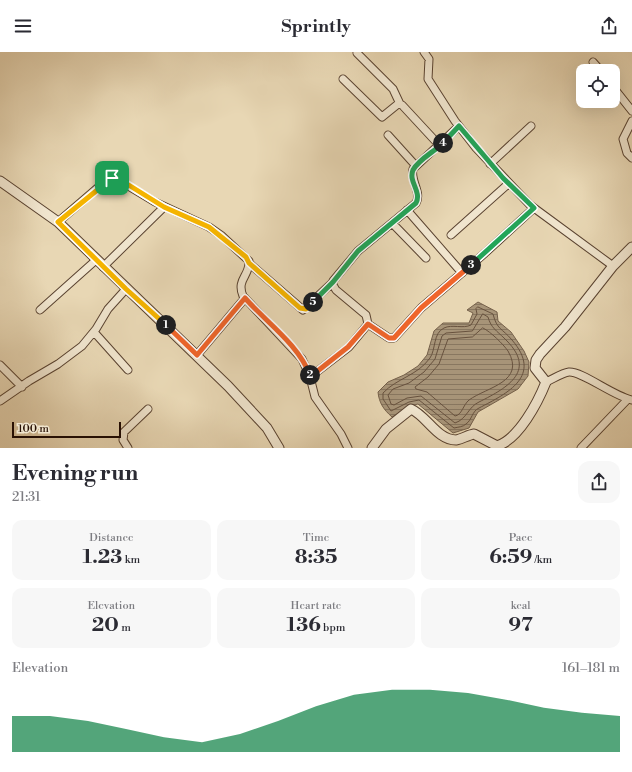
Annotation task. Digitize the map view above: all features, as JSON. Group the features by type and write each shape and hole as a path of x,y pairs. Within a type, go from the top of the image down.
{"street":[{"path":"424,52 429,58 428,79 459,126 490,164 508,184 534,208 613,266"},
{"path":"357,53 393,89 400,104 440,146"},
{"path":"343,78 382,117 400,104"},
{"path":"620,96 632,111"},
{"path":"632,121 623,139 626,153 632,158"},
{"path":"58,222 112,178 119,179 164,207 209,227 246,257 249,263 303,310 333,282 358,251 407,210 418,198 412,179 412,174 416,166 440,146 459,126"},
{"path":"490,164 531,126"},
{"path":"388,135 416,166"},
{"path":"0,181 58,222 103,267 197,355 267,428 280,448"},
{"path":"451,235 508,184"},
{"path":"103,267 164,207"},
{"path":"333,282 336,290 366,316 368,324 389,338 394,338 421,308 534,208"},
{"path":"407,210 462,273"},
{"path":"392,223 426,258"},
{"path":"546,382 536,368 536,360 565,328 613,266 632,247"},
{"path":"40,310 96,260"},
{"path":"249,263 240,285 245,298 295,350 306,365 315,397 342,434 348,448"},
{"path":"0,401 58,364 82,346 94,332 108,309 126,289"},
{"path":"197,355 245,298"},
{"path":"310,377 348,347 368,324"},
{"path":"94,332 128,370"},
{"path":"0,365 22,387"},
{"path":"372,448 386,429 411,409 440,434 449,439 460,439 474,434 497,446 504,444 514,436 541,396 546,382 570,372 578,374 612,394 630,399 581,448"},
{"path":"128,448 123,440 124,432 148,409"}],"water":[{"path":"478,302 497,312 498,321 511,332 524,351 529,362 528,376 518,389 478,412 469,428 453,433 418,404 410,406 392,417 382,406 379,400 378,392 388,382 404,375 418,366 427,355 434,331 443,323 469,323 473,313 467,310"}],"route":[{"path":"459,126 476,148 503,178 534,208 485,253 421,308 394,338 389,338 368,324 348,347 310,377 306,365 295,350 245,298 197,355 126,289 58,222 108,179 112,178 119,179 164,207 209,227 246,257 249,263 303,310 306,309 333,282 358,251 416,203 418,195 412,179 414,169 440,146 459,126"}]}
